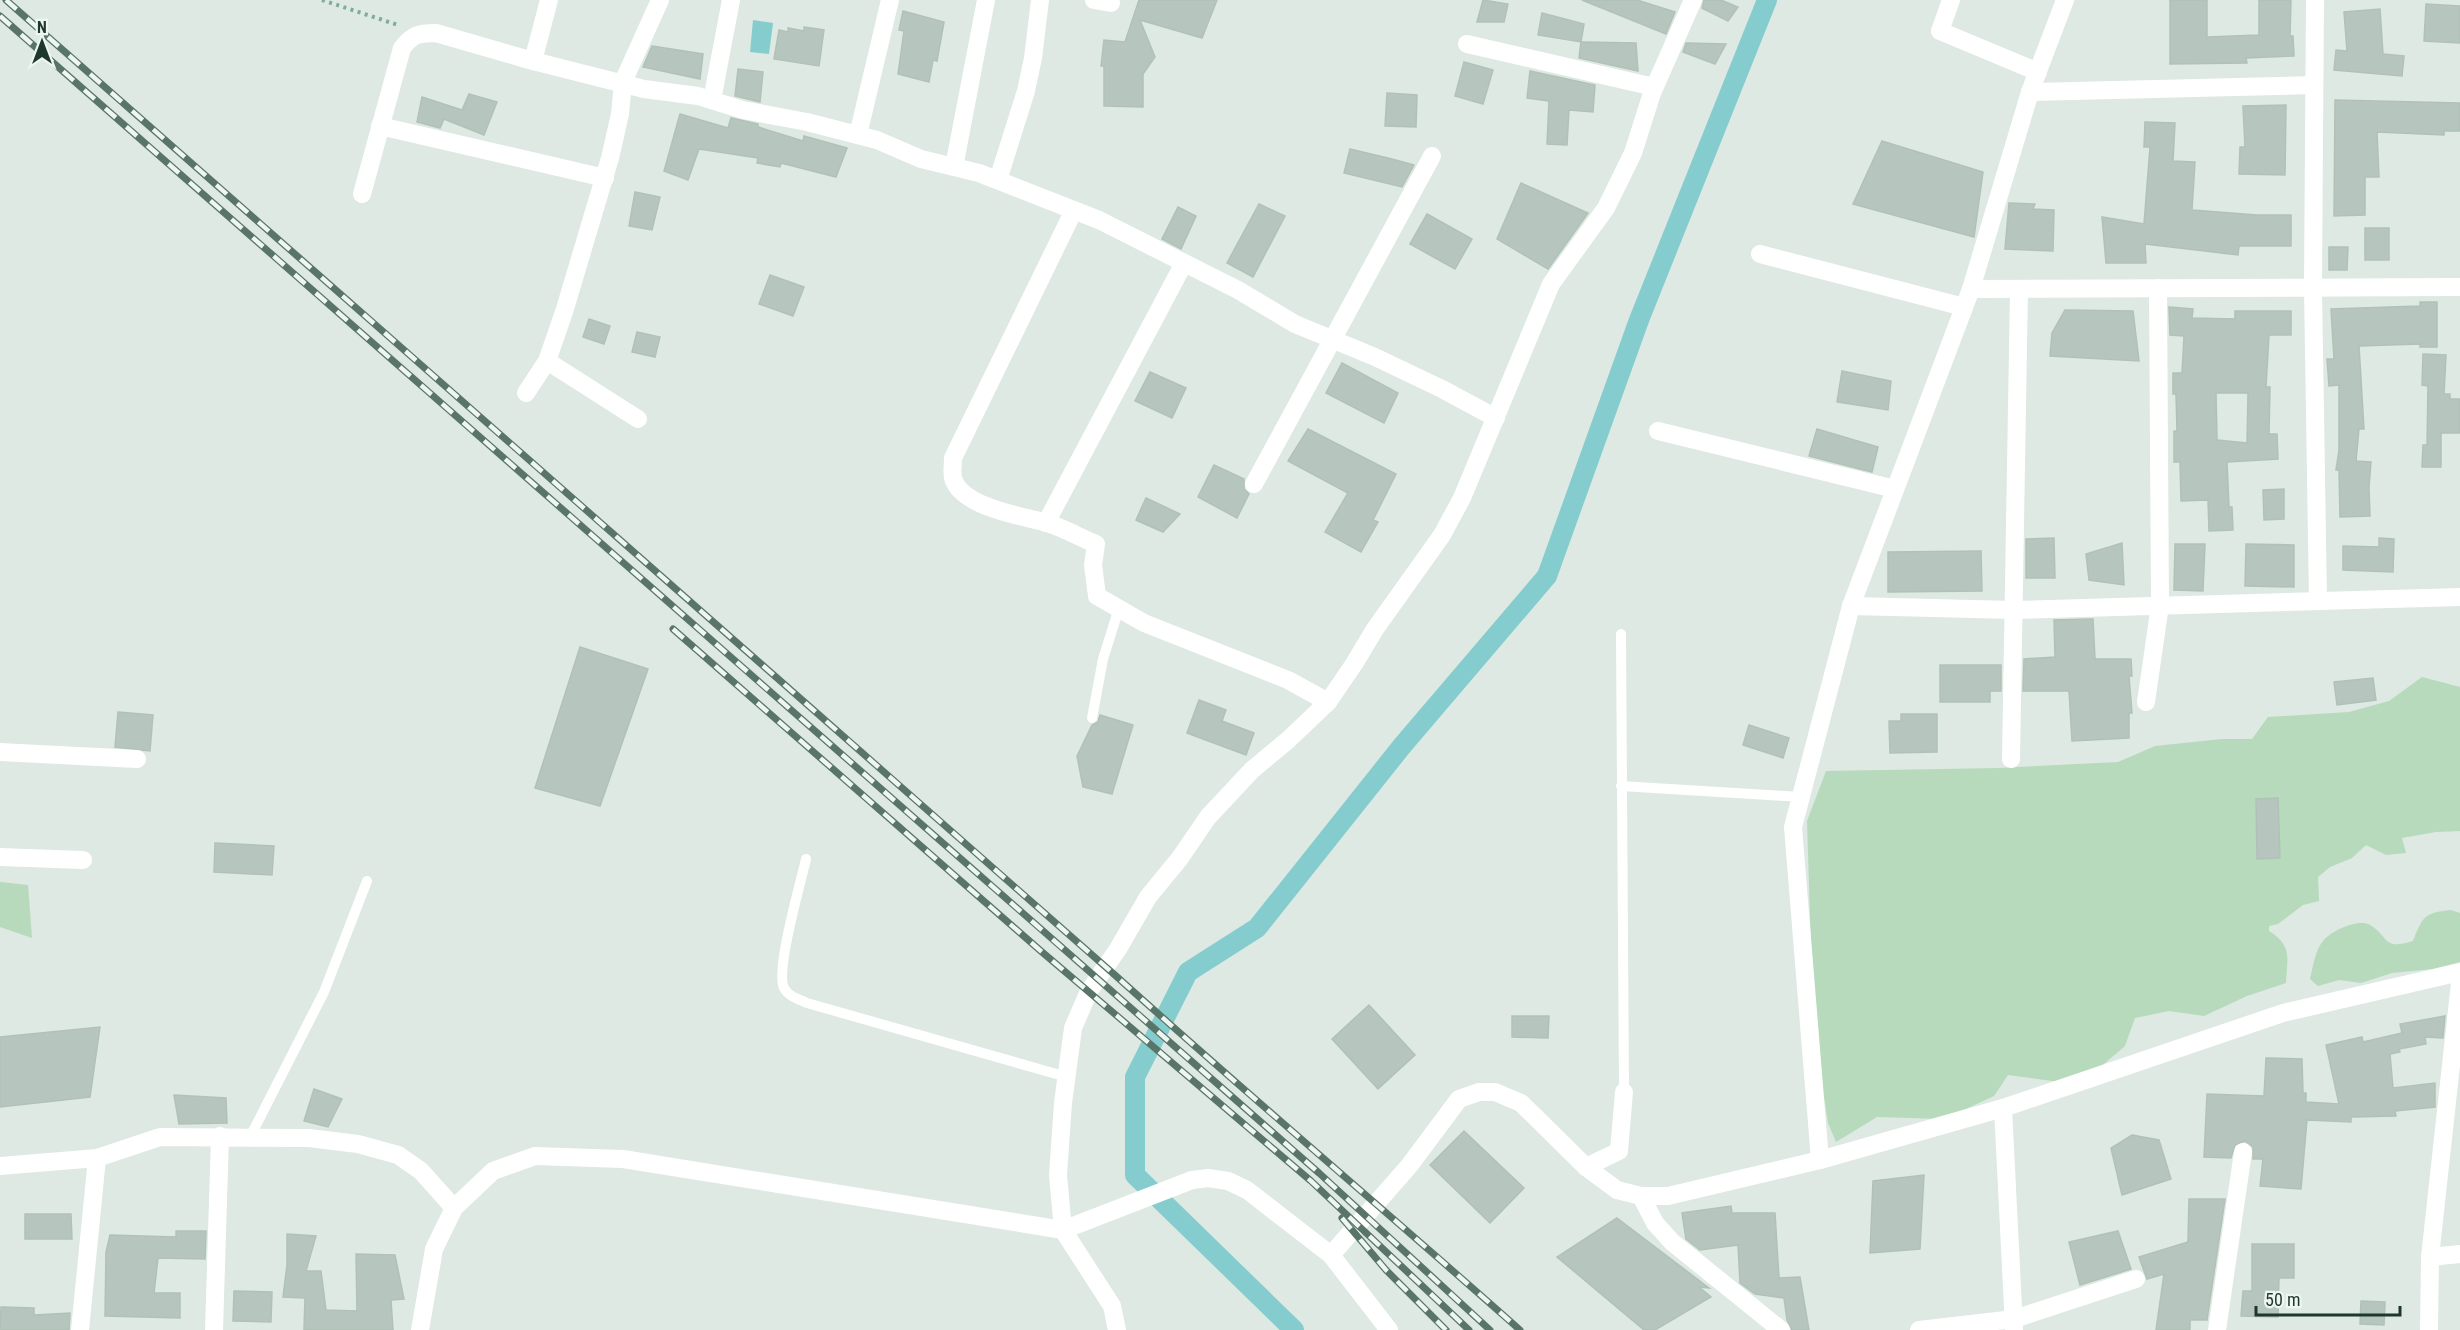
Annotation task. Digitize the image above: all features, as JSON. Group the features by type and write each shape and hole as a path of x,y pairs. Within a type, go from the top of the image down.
{"street":[{"path":"533,61 549,0"},
{"path":"526,393 547,361 582,257 604,177 620,114 623,82 660,0"},
{"path":"712,100 730,0"},
{"path":"858,135 890,0"},
{"path":"954,167 986,0"},
{"path":"998,180 1026,91 1033,58 1040,0"},
{"path":"1117,1330 1112,1306 1063,1230 1058,1175 1063,1103 1074,1028 1089,991 1118,949 1148,897 1180,858 1208,817 1240,783 1328,702 1375,629 1442,535 1462,498 1551,284 1606,208 1633,153 1654,87 1693,0"},
{"path":"1951,0 1940,31 2038,72"},
{"path":"1820,1160 1793,827 1851,606 1971,289 2030,92 2065,0"},
{"path":"2315,0 2313,288 2318,601"},
{"path":"362,194 402,48 411,37 420,33 436,33 533,61 644,89 712,100 743,110 807,122 858,135 877,140 921,159 998,180 1099,220 1238,290 1295,324 1442,389 1496,418"},
{"path":"1467,45 1654,87"},
{"path":"2030,92 2314,85"},
{"path":"380,126 604,177"},
{"path":"1254,484 1432,156"},
{"path":"1074,210 953,458 952,474 955,484 970,499 1023,519 1047,523 1096,544 1093,565 1097,596 1144,623 1288,680 1328,702"},
{"path":"1760,254 1964,307"},
{"path":"1047,523 1184,263"},
{"path":"1971,289 2460,287"},
{"path":"2146,702 2160,604 2158,288"},
{"path":"2011,759 2019,289"},
{"path":"547,361 638,419"},
{"path":"1658,431 1895,489"},
{"path":"1851,606 2014,610 2460,597"},
{"path":"0,752 137,759"},
{"path":"0,857 83,860"},
{"path":"1330,1255 1409,1166 1459,1099 1479,1092 1495,1092 1521,1103 1586,1167 1617,1190 1641,1196 1668,1196 1820,1160 2003,1108 2283,1013 2460,972"},
{"path":"2429,1330 2430,1257 2460,983"},
{"path":"1586,1167 1619,1150 1624,1092"},
{"path":"2003,1108 2014,1324"},
{"path":"214,1330 220,1136"},
{"path":"0,1166 97,1158 160,1137 309,1138 358,1144 398,1155 421,1171 454,1208"},
{"path":"2217,1330 2243,1152"},
{"path":"420,1330 434,1249 454,1208 493,1171 535,1156 612,1159 1063,1230 1192,1180 1208,1178 1228,1181 1247,1190 1330,1255 1389,1330"},
{"path":"80,1330 97,1158"},
{"path":"1641,1196 1654,1223 1672,1242 1781,1330"},
{"path":"2430,1257 2460,1254"},
{"path":"1919,1330 2014,1324 2136,1279"}],"lane":[{"path":"1092,718 1103,659 1119,608"},
{"path":"1621,634 1624,1092"},
{"path":"1621,786 1801,797"},
{"path":"806,859 783,964 784,988 790,996 1067,1077"},
{"path":"250,1137 324,992 368,881"}],"path":[{"path":"322,0 420,33"}],"green space":[{"path":"2422,677 2460,687 2460,831 2436,832 2402,838 2406,853 2386,855 2366,845 2352,858 2330,867 2318,877 2319,901 2303,905 2278,924 2269,926 2269,931 2282,942 2287,953 2286,983 2247,996 2204,1016 2169,1011 2135,1018 2125,1046 2092,1074 2060,1082 2008,1075 1994,1096 1944,1119 1877,1117 1836,1142 1828,1123 1814,1032 1807,821 1826,771 2000,768 2118,762 2155,746 2222,739 2252,739 2268,717 2349,712 2389,701"},
{"path":"0,882 28,885 32,938 0,927"},
{"path":"2451,910 2460,913 2460,962 2433,969 2392,973 2361,983 2339,980 2318,986 2310,979 2318,948 2328,936 2339,929 2352,924 2365,923 2376,929 2387,941 2403,944 2413,941 2419,926 2426,917"}],"water":[{"path":"753,20 773,23 769,54 750,52"}],"building":[{"path":"1139,0 1217,0 1202,38 1140,20 1155,57 1143,74 1143,107 1104,106 1104,66 1101,66 1104,40 1125,42"},
{"path":"1483,0 1508,4 1504,22 1477,22"},
{"path":"1582,0 1637,0 1675,12 1666,34"},
{"path":"1704,0 1721,0 1738,7 1728,21 1702,8"},
{"path":"2170,0 2207,0 2207,37 2259,35 2259,0 2291,0 2290,36 2293,36 2294,56 2246,58 2247,63 2170,64"},
{"path":"2426,4 2460,6 2460,43 2424,41"},
{"path":"2380,9 2383,54 2404,56 2402,76 2334,70 2336,50 2347,51 2344,12"},
{"path":"903,11 944,22 937,61 933,60 929,82 898,74 904,31 899,30"},
{"path":"1542,13 1584,24 1581,42 1538,35"},
{"path":"804,27 824,30 819,66 774,59 779,30 788,32 788,28 804,31"},
{"path":"1581,42 1636,43 1638,71 1579,58"},
{"path":"1686,43 1726,44 1715,64 1683,52"},
{"path":"652,46 703,54 700,79 643,67"},
{"path":"1464,62 1493,70 1483,104 1455,96"},
{"path":"738,69 763,72 760,102 735,96"},
{"path":"1530,71 1595,85 1593,112 1569,110 1567,145 1547,144 1549,101 1527,98"},
{"path":"1387,93 1417,95 1416,127 1385,126"},
{"path":"469,94 497,102 484,135 444,119 440,128 417,122 422,97 462,110"},
{"path":"2335,100 2460,103 2460,131 2444,131 2444,135 2377,132 2379,177 2365,177 2365,215 2334,216"},
{"path":"2286,105 2285,175 2239,174 2240,147 2245,147 2243,106"},
{"path":"680,114 728,128 731,118 758,124 758,127 803,141 804,136 847,148 836,177 781,163 780,167 757,163 758,158 699,149 688,180 664,171"},
{"path":"2145,122 2175,123 2173,161 2195,162 2192,210 2291,215 2291,246 2239,246 2238,255 2145,244 2146,263 2106,263 2102,217 2144,224 2150,147 2144,147"},
{"path":"1882,141 1983,172 1974,237 1853,204"},
{"path":"1350,149 1414,165 1402,187 1344,173"},
{"path":"1521,183 1588,213 1548,269 1497,239"},
{"path":"635,192 660,197 652,230 629,226"},
{"path":"2009,203 2035,204 2033,209 2054,210 2053,251 2005,249"},
{"path":"1259,204 1285,216 1253,277 1227,263"},
{"path":"1178,207 1196,216 1181,249 1162,239"},
{"path":"1427,214 1472,239 1455,269 1410,244"},
{"path":"2365,228 2389,228 2389,260 2365,260"},
{"path":"2329,247 2348,247 2347,270 2329,270"},
{"path":"770,275 804,287 793,316 759,304"},
{"path":"2420,302 2437,302 2437,347 2420,347 2420,344 2359,346 2364,429 2359,429 2356,461 2371,462 2370,516 2340,517 2339,470 2336,470 2339,450 2339,385 2329,386 2327,359 2334,359 2331,309 2420,306"},
{"path":"2169,307 2193,309 2192,318 2235,319 2235,311 2291,311 2291,335 2269,335 2266,387 2270,387 2269,434 2277,434 2278,459 2227,462 2229,507 2232,507 2233,530 2209,531 2208,500 2181,501 2180,462 2174,462 2174,431 2177,431 2173,373 2182,373 2184,336 2170,335","holes":["2216,393 2248,393 2247,443 2217,440"]},
{"path":"2065,310 2133,311 2139,361 2050,356 2052,333"},
{"path":"589,319 610,326 604,344 583,337"},
{"path":"637,332 660,337 655,357 632,352"},
{"path":"2423,354 2446,355 2444,394 2450,394 2450,399 2460,399 2460,433 2441,433 2441,467 2422,467 2423,445 2427,445 2428,386 2422,385"},
{"path":"1342,363 1398,393 1384,423 1326,393"},
{"path":"1842,371 1891,381 1888,410 1837,402"},
{"path":"1150,372 1186,388 1172,418 1135,401"},
{"path":"1308,429 1396,474 1373,520 1378,522 1361,552 1325,532 1348,493 1288,461"},
{"path":"1817,429 1878,447 1872,472 1809,456"},
{"path":"1214,465 1244,479 1244,489 1249,494 1237,518 1198,497"},
{"path":"2284,489 2284,519 2264,520 2263,490"},
{"path":"1146,498 1180,514 1163,532 1136,520"},
{"path":"2054,538 2055,578 2026,578 2026,539"},
{"path":"2379,538 2394,539 2393,572 2343,570 2343,546 2379,547"},
{"path":"2122,543 2124,585 2089,580 2086,554"},
{"path":"2175,544 2205,544 2203,591 2174,590"},
{"path":"2246,544 2294,545 2294,587 2245,586"},
{"path":"1981,551 1982,591 1888,592 1888,552"},
{"path":"2093,619 2095,659 2131,659 2132,676 2129,676 2132,713 2129,713 2129,738 2072,741 2069,691 2023,691 2024,659 2055,657 2054,620"},
{"path":"580,647 648,669 600,806 535,788"},
{"path":"1940,665 2001,665 2001,691 1990,691 1990,702 1940,702"},
{"path":"2373,678 2376,700 2337,705 2334,682"},
{"path":"1199,700 1226,710 1222,721 1254,733 1246,755 1187,733"},
{"path":"118,712 153,715 150,751 115,747"},
{"path":"1901,714 1937,714 1937,752 1890,753 1889,721 1901,721"},
{"path":"1100,715 1133,725 1112,794 1083,787 1077,756 1092,725 1098,722"},
{"path":"1749,725 1789,738 1783,758 1743,745"},
{"path":"2278,798 2280,858 2257,859 2256,799"},
{"path":"215,843 274,846 272,875 214,872"},
{"path":"1369,1005 1415,1055 1378,1089 1332,1039"},
{"path":"1512,1016 1549,1016 1548,1038 1512,1037"},
{"path":"2445,1016 2443,1038 2425,1037 2426,1044 2399,1049 2400,1052 2390,1054 2393,1088 2435,1083 2435,1107 2395,1111 2396,1116 2351,1117 2351,1122 2307,1120 2301,1189 2260,1186 2263,1159 2253,1159 2253,1147 2245,1141 2235,1145 2231,1158 2204,1157 2207,1094 2264,1096 2266,1058 2302,1059 2303,1093 2306,1093 2306,1102 2339,1104 2326,1045 2362,1037 2363,1042 2402,1033 2400,1024"},
{"path":"100,1027 90,1097 0,1107 0,1037"},
{"path":"314,1089 342,1099 328,1127 304,1121"},
{"path":"174,1095 226,1098 227,1123 179,1124"},
{"path":"1464,1131 1524,1188 1490,1223 1430,1165"},
{"path":"2132,1135 2159,1140 2171,1179 2122,1195 2111,1148"},
{"path":"1924,1175 1920,1249 1870,1253 1873,1181"},
{"path":"2189,1199 2225,1199 2207,1320 2190,1320 2190,1330 2156,1330 2164,1274 2147,1279 2139,1257 2188,1242"},
{"path":"1731,1206 1732,1213 1775,1213 1779,1278 1800,1277 1809,1330 1792,1330 1787,1320 1784,1298 1755,1294 1740,1283 1738,1245 1700,1250 1686,1239 1682,1213"},
{"path":"25,1214 71,1214 72,1239 25,1239"},
{"path":"1617,1218 1709,1288 1699,1287 1711,1297 1655,1330 1644,1330 1557,1257"},
{"path":"176,1231 206,1231 205,1259 158,1258 154,1293 180,1293 180,1318 105,1316 106,1252 110,1235 176,1237"},
{"path":"2118,1231 2131,1269 2080,1285 2069,1242"},
{"path":"287,1234 316,1236 306,1271 321,1271 326,1310 357,1311 356,1254 395,1255 404,1299 391,1300 393,1330 304,1330 305,1298 283,1297 287,1265"},
{"path":"2252,1244 2294,1244 2294,1278 2279,1278 2278,1317 2241,1316 2243,1291 2252,1291"},
{"path":"234,1291 272,1292 271,1322 233,1321"},
{"path":"2361,1301 2385,1302 2384,1325 2360,1324"},
{"path":"1,1307 34,1308 34,1315 70,1313 69,1330 0,1330"}],"waterway":[{"path":"1294,1330 1135,1175 1135,1077 1188,972 1257,928 1402,746 1547,576 1639,320 1767,0"}],"railway":[{"path":"6,0 1520,1330"},
{"path":"0,16 1319,1173 1490,1330"},
{"path":"673,629 1042,952 1311,1181 1469,1330"},
{"path":"1342,1218 1386,1270 1446,1330"}]}
